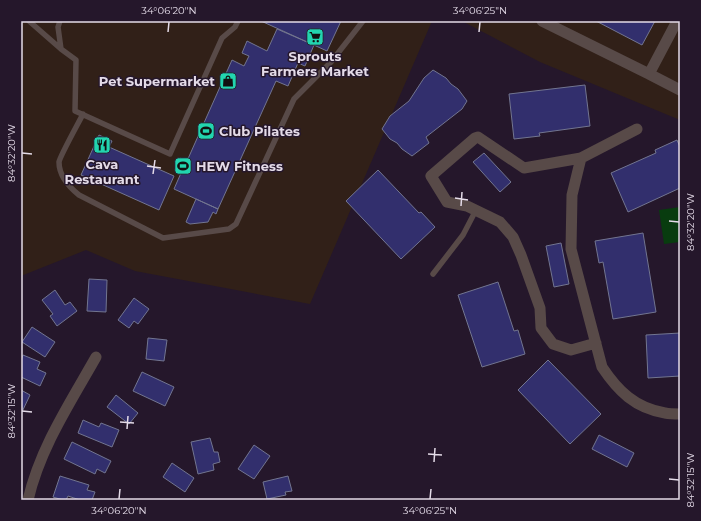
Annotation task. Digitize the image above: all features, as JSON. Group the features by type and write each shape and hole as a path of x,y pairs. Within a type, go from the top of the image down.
{"street":[{"path":"542,21 680,90"},
{"path":"649,74 677,21"},
{"path":"596,343 572,350 553,344 541,328 540,308 522,255 513,237 500,222 466,206 447,202 431,176 478,137 524,168 581,158 637,129"},
{"path":"581,158 572,195 571,249 602,367 613,384 627,397 645,407 664,413 680,414"},
{"path":"28,500 48,442 96,357"}],"lane":[{"path":"29,21 76,60 75,111 170,154 222,38 235,27 238,21"},
{"path":"60,21 58,27 61,48"},
{"path":"83,114 59,161 62,177 79,195 163,238 229,229 236,224 294,99 331,62 363,21"},
{"path":"433,274 463,235 476,210"}],"shaded area":[{"path":"21,21 432,21 310,304 135,271 86,250 21,276"},
{"path":"462,21 680,21 680,120 540,62"}],"green space":[{"path":"680,207 680,242 664,244 659,210"}],"building":[{"name":"Sprouts Farmers Market","path":"261,21 341,21 327,51"},
{"path":"596,21 655,21 642,45"},
{"path":"277,29 314,45 305,66 298,63 288,86 276,81 218,209 174,189 181,173 175,170 180,158 187,161 232,60 244,66 249,56 242,53 247,41 267,51"},
{"path":"433,70 446,78 458,89 467,101 462,109 426,137 429,143 412,156 390,139 382,129 390,116 409,101 424,78"},
{"path":"585,85 590,126 539,133 540,136 514,139 509,94"},
{"path":"99,135 112,141 109,147 174,176 159,210 81,175"},
{"path":"677,140 680,147 680,188 628,212 611,173 656,153 655,150"},
{"path":"484,153 511,182 500,192 473,162"},
{"path":"378,170 419,213 421,212 435,227 401,259 346,201"},
{"path":"196,199 218,209 216,214 213,212 208,222 190,224 186,222"},
{"path":"643,233 656,312 613,319 603,262 599,263 595,241"},
{"path":"561,243 569,284 554,287 546,246"},
{"path":"89,279 107,280 106,312 87,311"},
{"path":"498,282 514,331 518,330 525,354 482,367 458,295"},
{"path":"55,290 65,305 70,302 77,311 57,326 50,316 53,314 42,300"},
{"path":"134,298 149,309 138,324 134,321 129,328 118,320"},
{"path":"32,327 55,342 45,357 22,342"},
{"path":"680,333 680,376 648,378 646,335"},
{"path":"148,338 167,340 164,361 146,359"},
{"path":"23,355 40,362 37,369 46,373 40,386 21,377 21,360"},
{"path":"548,360 601,414 570,444 518,390"},
{"path":"142,372 174,387 165,406 133,391"},
{"path":"21,390 30,395 21,414"},
{"path":"116,395 138,413 129,424 107,407"},
{"path":"83,420 99,427 101,423 119,430 112,447 78,433"},
{"path":"599,435 634,453 627,467 592,449"},
{"path":"210,438 214,452 218,452 220,462 213,464 214,470 198,474 191,442"},
{"path":"72,442 111,461 105,473 97,469 95,474 64,459"},
{"path":"254,445 270,456 254,479 238,469"},
{"path":"172,463 194,478 185,492 163,477"},
{"path":"60,476 89,485 87,490 95,492 92,500 80,500 68,496 66,500 63,500 53,497"},
{"path":"288,476 292,491 285,492 286,495 267,499 263,482"}],"place":[{"name":"Sprouts Farmers Market","path":"315,37"},
{"name":"Pet Supermarket","path":"228,81"},
{"name":"Club Pilates","path":"206,131"},
{"name":"Cava Restaurant","path":"102,145"},
{"name":"HEW Fitness","path":"183,166"}]}
